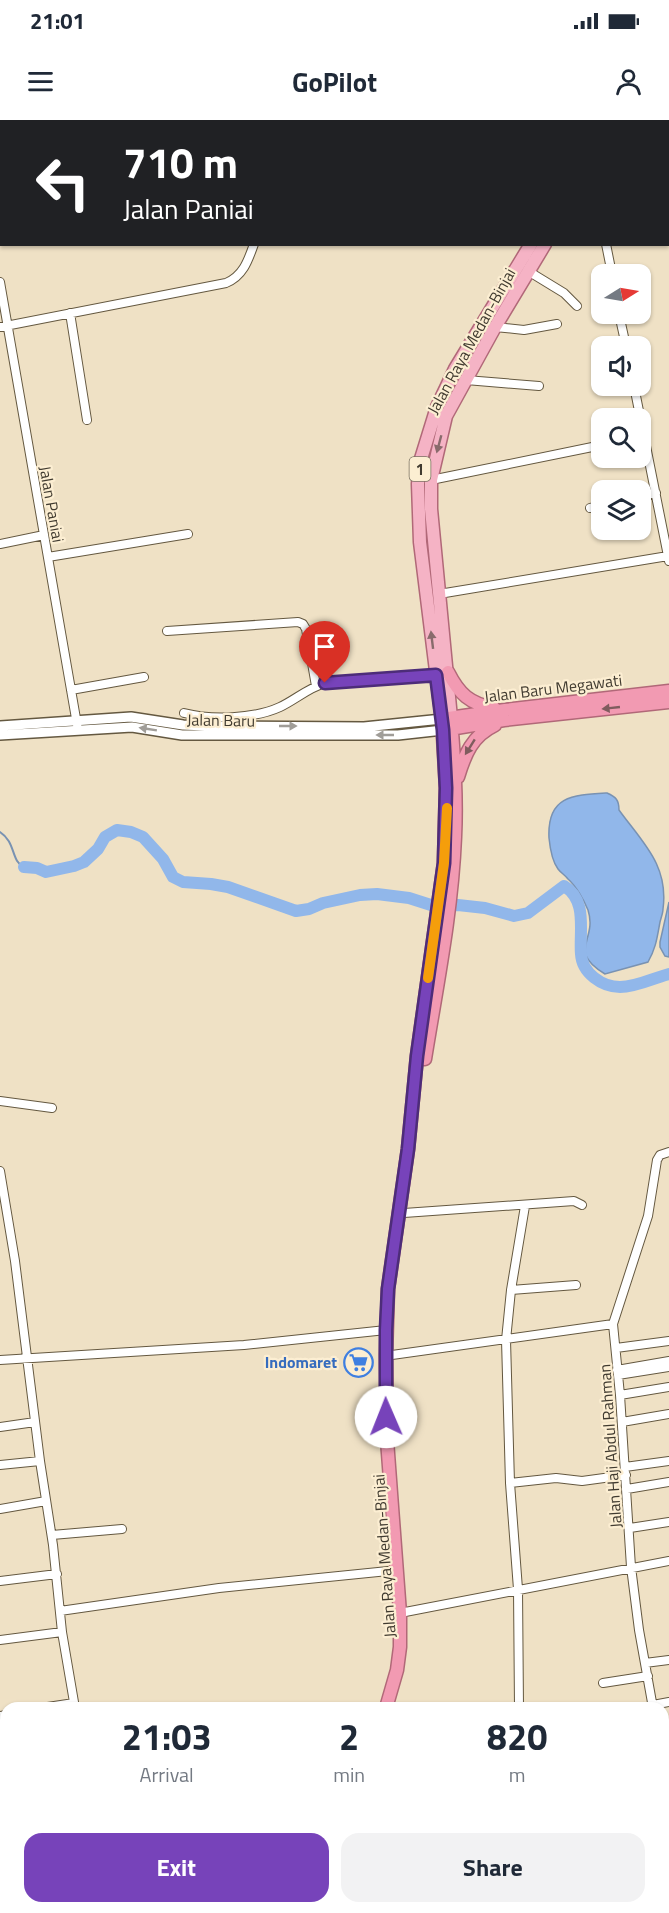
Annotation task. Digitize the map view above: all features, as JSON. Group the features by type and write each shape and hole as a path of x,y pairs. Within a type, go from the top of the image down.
{"highway":[{"path":"442,673 471,702 504,715"},
{"name":"Jalan Baru Megawati","path":"447,724 669,692"},
{"name":"Jalan Baru Megawati","path":"504,715 669,702"},
{"path":"455,789 465,754 471,744 484,730 504,715"},
{"name":"Jalan Raya Medan-Binjai","path":"388,1702 397,1670 403,1613 390,1495 388,1369 392,1355 394,1289 455,836 455,789 447,724"},
{"name":"Jalan Raya Medan-Binjai","path":"447,724 447,883"},
{"name":"Jalan Raya Medan-Binjai","path":"394,1702 406,1648 386,1330 393,1250 408,1149 417,1056 439,943"}],"main road":[{"name":"Jalan Raya Medan-Binjai","path":"442,673 420,542 418,484 420,462 437,407 455,369 530,246"},
{"name":"Jalan Raya Medan-Binjai","path":"447,724 430,480 446,416 543,246"}],"street":[{"path":"3,326 226,283 233,280 244,268 253,246"},
{"path":"606,246 610,264"},
{"path":"528,271 564,293 577,306"},
{"name":"Jalan Paniai","path":"0,282 3,326 44,535 77,725"},
{"path":"69,313 87,420"},
{"path":"495,327 524,330 557,324"},
{"path":"466,380 539,386"},
{"path":"430,480 591,447"},
{"path":"439,594 668,555 650,468"},
{"path":"651,494 656,493"},
{"path":"48,557 188,534"},
{"path":"0,544 44,535"},
{"path":"167,631 303,624 306,628 316,686"},
{"path":"184,713 223,724 278,708 325,683 442,673"},
{"path":"72,690 144,677"},
{"name":"Jalan Baru","path":"0,726 132,727 182,735 223,724 398,735 447,724"},
{"name":"Jalan Baru","path":"0,735 77,725"},
{"path":"0,1101 52,1108"},
{"path":"392,1355 613,1324 648,1216 658,1158 669,1152"},
{"path":"0,1171 28,1359 57,1574 62,1632 73,1702"},
{"path":"404,1213 574,1201 582,1206"},
{"path":"519,1702 518,1589 510,1484 506,1340 511,1290 525,1206"},
{"path":"511,1290 576,1285"},
{"name":"Jalan Haji Abdul Rahman","path":"613,1324 632,1567 639,1630 652,1702"},
{"path":"0,1360 244,1345 386,1330"},
{"path":"616,1348 669,1341"},
{"path":"618,1372 669,1361"},
{"path":"618,1372 669,1367"},
{"path":"620,1395 669,1387"},
{"path":"622,1422 669,1414"},
{"path":"0,1427 35,1422"},
{"path":"0,1465 40,1461"},
{"path":"510,1484 556,1478 582,1481 669,1461"},
{"path":"627,1489 669,1482"},
{"path":"0,1509 46,1502"},
{"path":"630,1528 669,1522"},
{"path":"52,1535 122,1529"},
{"path":"403,1613 669,1561"},
{"path":"60,1611 219,1588 398,1570"},
{"path":"0,1581 57,1574"},
{"path":"0,1640 62,1632"},
{"path":"645,1663 669,1660"},
{"path":"603,1683 648,1676"}],"water":[{"path":"607,793 616,799 619,810 652,855 662,879 664,893 663,912 657,938 648,962 605,974 593,966 587,958 585,951 590,921 588,910 577,889 556,866 549,838 549,824 557,806 564,800 583,795"},
{"path":"669,902 669,957 665,956 660,942"}],"waterway":[{"path":"24,867 37,868 46,872 74,866 84,862 98,849 105,837 117,830 143,837 163,859 173,877 183,882 228,887 296,911 360,895 377,894 409,898 434,906 458,905 485,908 514,916 528,913 564,886 572,892 579,908 582,961 594,978 606,985 626,987 669,974"},
{"path":"0,832 9,841 17,861 24,867"}],"slow traffic":[{"path":"428,978 444,863 447,808"}],"place":[{"name":"Indomaret","path":"358,1362"}],"route":[{"path":"325,683 436,675 443,730 447,809 444,863 388,1289 386,1417"}]}
